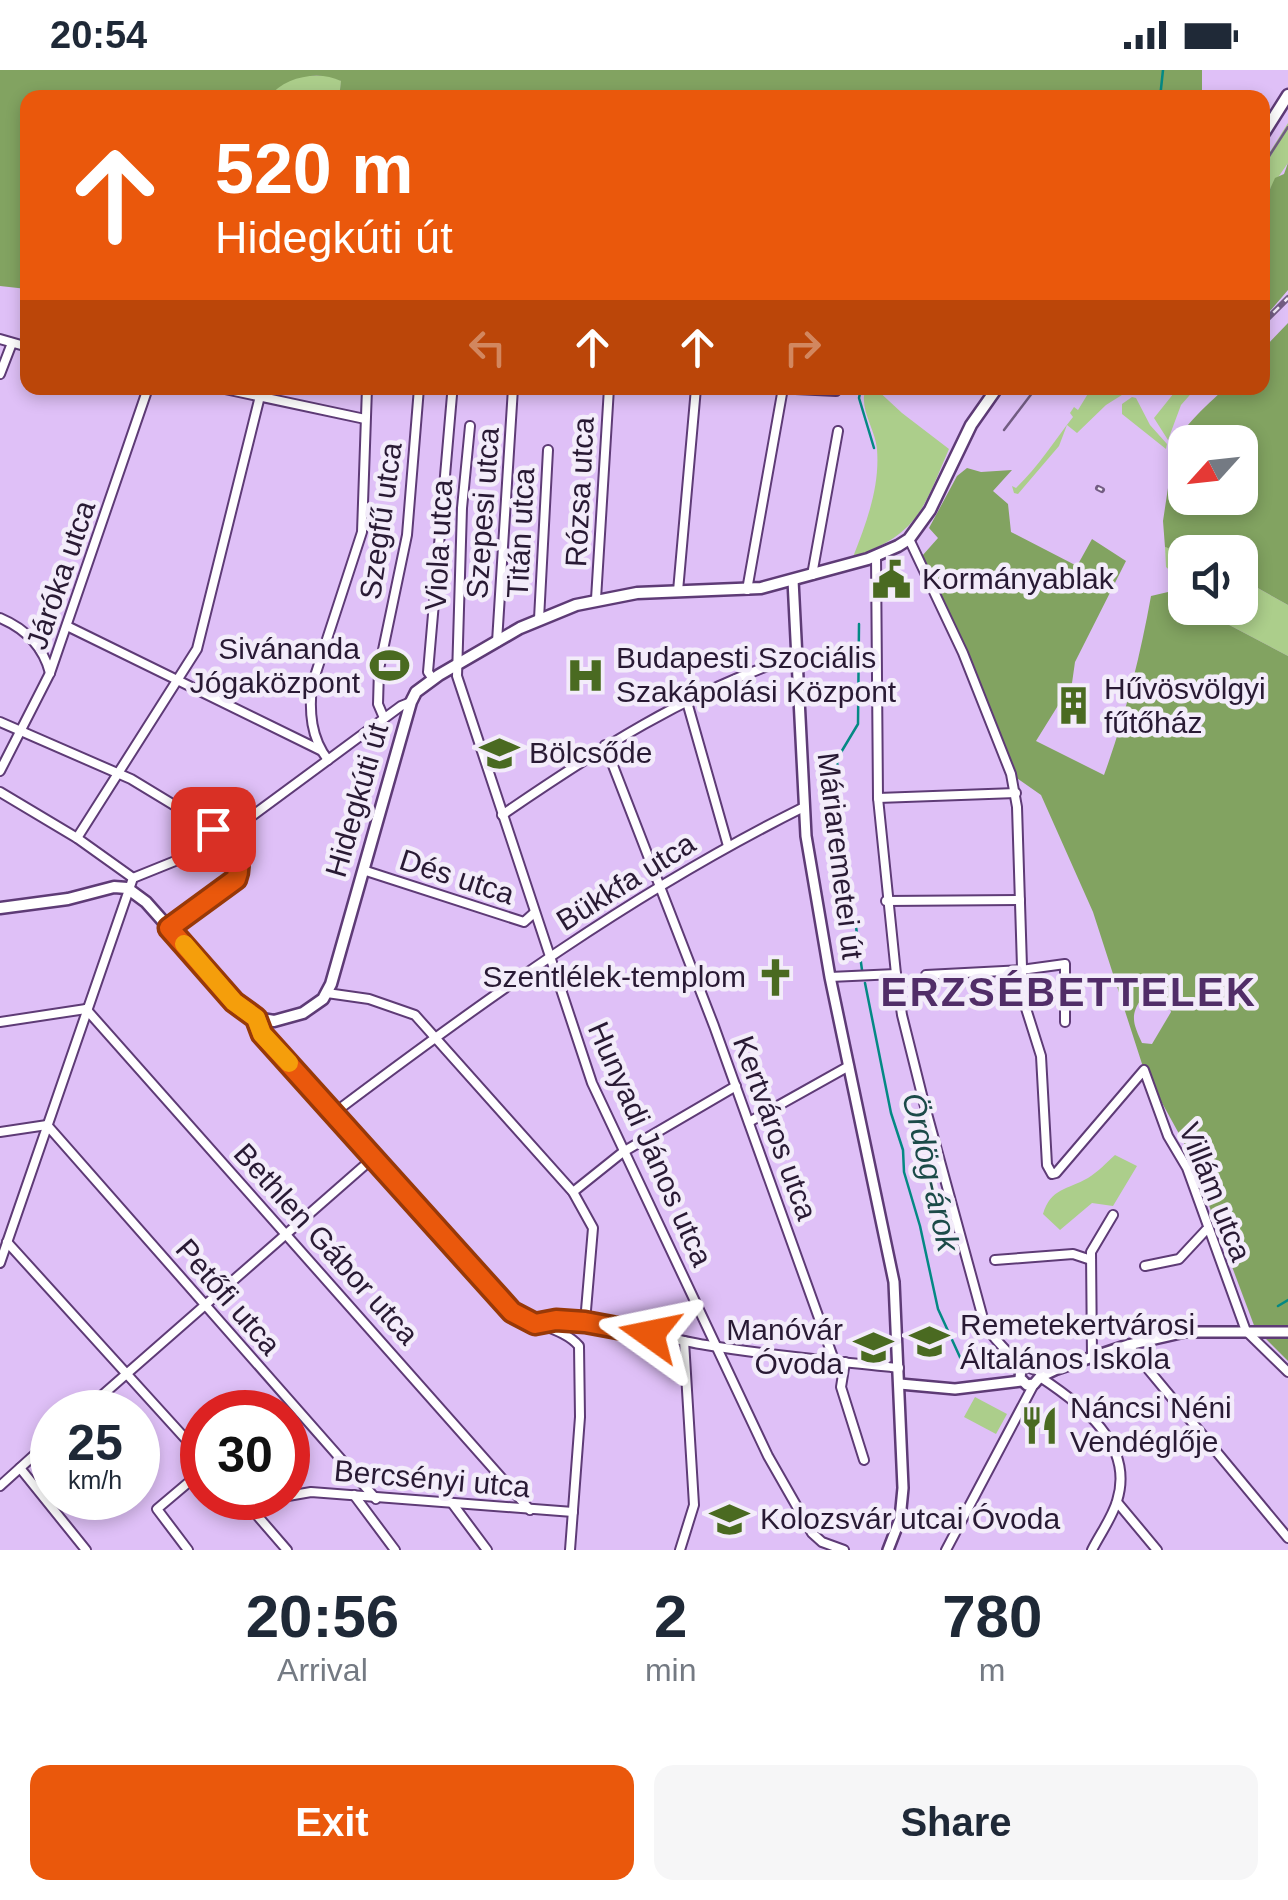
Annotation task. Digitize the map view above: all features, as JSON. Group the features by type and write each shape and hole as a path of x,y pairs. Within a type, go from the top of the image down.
{"main road":[{"path":"1270,124 1288,96"},
{"path":"909,539 938,496 971,426 992,395"},
{"name":"Hidegkúti út","path":"327,992 366,872 410,702 432,678 540,619 596,600 678,591 747,590 876,556 909,539"},
{"path":"0,908 68,899 130,883 234,1002 256,1018 293,1016 311,1008 327,992"}],"street":[{"path":"0,339 20,346"},
{"path":"0,374 12,344"},
{"name":"Járóka utca","path":"0,770 50,673 146,395"},
{"path":"78,838 197,649 260,395"},
{"path":"273,395 365,419"},
{"path":"328,760 320,750 310,717 312,685 362,532 367,395"},
{"name":"Szegfű utca","path":"384,718 378,704 378,669 407,535 419,395"},
{"path":"432,678 428,672 452,395"},
{"name":"Szepesi utca","path":"497,642 514,395"},
{"name":"Rózsa utca","path":"596,600 608,395"},
{"path":"678,591 695,395"},
{"path":"747,590 782,395"},
{"name":"Viola utca","path":"456,666 462,508 470,426"},
{"path":"812,574 838,431"},
{"name":"Titán utca","path":"540,619 548,450"},
{"path":"909,539 963,652 1012,774 1016,792 1020,970"},
{"path":"876,556 878,798 886,901 902,1015 991,1337 1036,1379 1101,1426 1120,1466 1117,1502 1092,1550"},
{"name":"Máriaremetei út","path":"793,580 804,807 830,977 894,1283 902,1502 888,1550"},
{"path":"0,618 32,638 46,656 50,673"},
{"path":"68,626 320,750"},
{"path":"502,815 605,745 687,702 796,656"},
{"name":"Hunyadi János utca","path":"456,666 592,1083 803,1521 822,1542 844,1550"},
{"path":"0,1262 130,883 224,836 410,702"},
{"path":"687,702 728,846"},
{"path":"0,722 119,773 224,836 240,866 236,879 169,928"},
{"name":"Kertváros utca","path":"605,745 736,1086 834,1360"},
{"path":"0,792 78,838 130,883"},
{"path":"878,798 1016,792"},
{"name":"Bükkfa utca","path":"334,1114 549,956 660,885 804,807"},
{"name":"Dés utca","path":"366,872 524,922 534,913"},
{"path":"886,901 1020,900"},
{"path":"926,975 1065,964 1065,1022"},
{"name":"Villám utca","path":"1020,970 1022,999 1041,1056 1046,1154 1052,1174 1144,1070 1168,1136 1187,1168 1206,1230 1246,1331"},
{"path":"830,977 896,974"},
{"path":"327,992 369,999 415,1015 573,1192 593,1228 585,1322"},
{"path":"0,1022 86,1009"},
{"name":"Bethlen Gábor utca","path":"86,1009 530,1510"},
{"path":"256,1018 262,1034 502,1303 522,1319 554,1325 585,1322 716,1346 899,1368"},
{"path":"749,1122 849,1066"},
{"path":"573,1192 623,1152 736,1086"},
{"path":"0,1132 48,1124"},
{"name":"Petőfi utca","path":"48,1124 376,1499"},
{"path":"109,1390 373,1158"},
{"path":"1092,1357 1091,1252 1113,1215"},
{"path":"1145,1266 1179,1259 1206,1230"},
{"path":"4,1243 180,1433"},
{"path":"995,1260 1072,1254 1091,1260"},
{"path":"554,1325 576,1341 581,1354 570,1550"},
{"path":"1246,1331 1288,1372"},
{"path":"900,1384 955,1390 1036,1379 1128,1345 1185,1332 1288,1332"},
{"path":"680,1550 694,1505 684,1341"},
{"path":"1128,1345 1288,1538"},
{"path":"844,1362 841,1387 864,1460"},
{"path":"946,1550 1036,1379"},
{"path":"0,1486 30,1459"},
{"path":"20,1468 86,1550"},
{"path":"180,1490 157,1509 188,1550"},
{"name":"Bercsényi utca","path":"310,1492 573,1512"},
{"path":"354,1495 395,1550"},
{"path":"1117,1502 1157,1550"},
{"path":"452,1503 487,1550"},
{"path":"262,1520 287,1550"}],"green space":[{"path":"0,70 1202,70 1202,90 340,90 341,81 312,76 292,80 275,90 20,90 20,288 0,286"},
{"path":"295,76 335,76 341,81 340,90 274,90"},
{"path":"1288,123 1288,163 1270,189 1270,152"},
{"path":"1288,163 1288,290 1270,311 1270,189 1275,178 1284,174"},
{"path":"1288,323 1288,605 1258,588 1258,535 1168,535 1168,548 1165,547 1163,521 1168,488 1168,515 1258,515 1258,425 1188,425 1218,395 1270,395 1270,342"},
{"path":"883,395 949,449 925,503 906,529 853,557 868,517 876,477 876,441 864,396"},
{"path":"1087,395 1122,395 1077,433 1067,425 1059,446 1018,494 1014,493 1012,486 1016,488 1032,471 1073,417 1070,413 1074,407 1078,410"},
{"path":"1172,395 1190,395 1174,425 1168,425 1168,440 1154,418"},
{"path":"1132,397 1167,444 1166,449 1122,414 1122,404"},
{"path":"967,468 981,472 1012,470 993,491 1008,504 1011,532 1077,566 1092,539 1126,561 1075,662 1072,683 1036,741 1104,775 1131,687 1151,596 1168,592 1168,625 1229,625 1288,656 1288,1361 1255,1328 1189,1152 1144,1070 1093,912 1041,795 1011,774 965,648 922,556 938,538 929,528 957,476","holes":["1152,996 1169,1004 1171,1012 1152,1044 1142,1043 1134,1017 1140,1001"]},
{"path":"1258,588 1288,605 1288,656 1229,625 1258,625"},
{"path":"1115,1155 1137,1166 1113,1206 1092,1203 1060,1230 1043,1214 1055,1194 1092,1176"},
{"path":"975,1397 1007,1414 996,1434 964,1417"}],"waterway":[{"name":"Ördög-árok","path":"1161,90 1163,70"},
{"name":"Ördög-árok","path":"860,395 874,448"},
{"name":"Ördög-árok","path":"859,624 858,724 837,759 839,804 862,970"},
{"name":"Ördög-árok","path":"865,983 891,1113 903,1150 904,1172 938,1309 964,1366"},
{"path":"1278,1306 1288,1300"}],"tram line":[{"path":"1270,155 1288,127"},
{"path":"1004,430 1031,395"}],"railway":[{"path":"1270,316 1288,298"},
{"path":"1098,488 1102,490"}],"slow traffic":[{"path":"184,944 234,1002 256,1018 262,1034 289,1063"}],"place":[{"name":"Kormányablak","path":"892,579"},
{"name":"Sivánanda Jógaközpont","path":"390,666"},
{"name":"Budapesti Szociális Szakápolási Központ","path":"586,675"},
{"name":"Hűvösvölgyi fűtőház","path":"1074,706"},
{"name":"Bölcsőde","path":"499,753"},
{"name":"Szentlélek-templom","path":"776,977"},
{"name":"Remetekertvárosi Általános Iskola","path":"930,1342"},
{"name":"Manóvár Óvoda","path":"873,1347"},
{"name":"Náncsi Néni Vendéglője","path":"1040,1425"},
{"name":"Kolozsvár utcai Óvoda","path":"730,1519"}],"district":[{"name":"ERZSÉBETTELEK","path":"1069,992"}],"route":[{"path":"213,829 228,840 240,866 239,873 169,928 234,1002 256,1018 262,1034 512,1312 535,1324 556,1320 585,1322 650,1334"}]}
